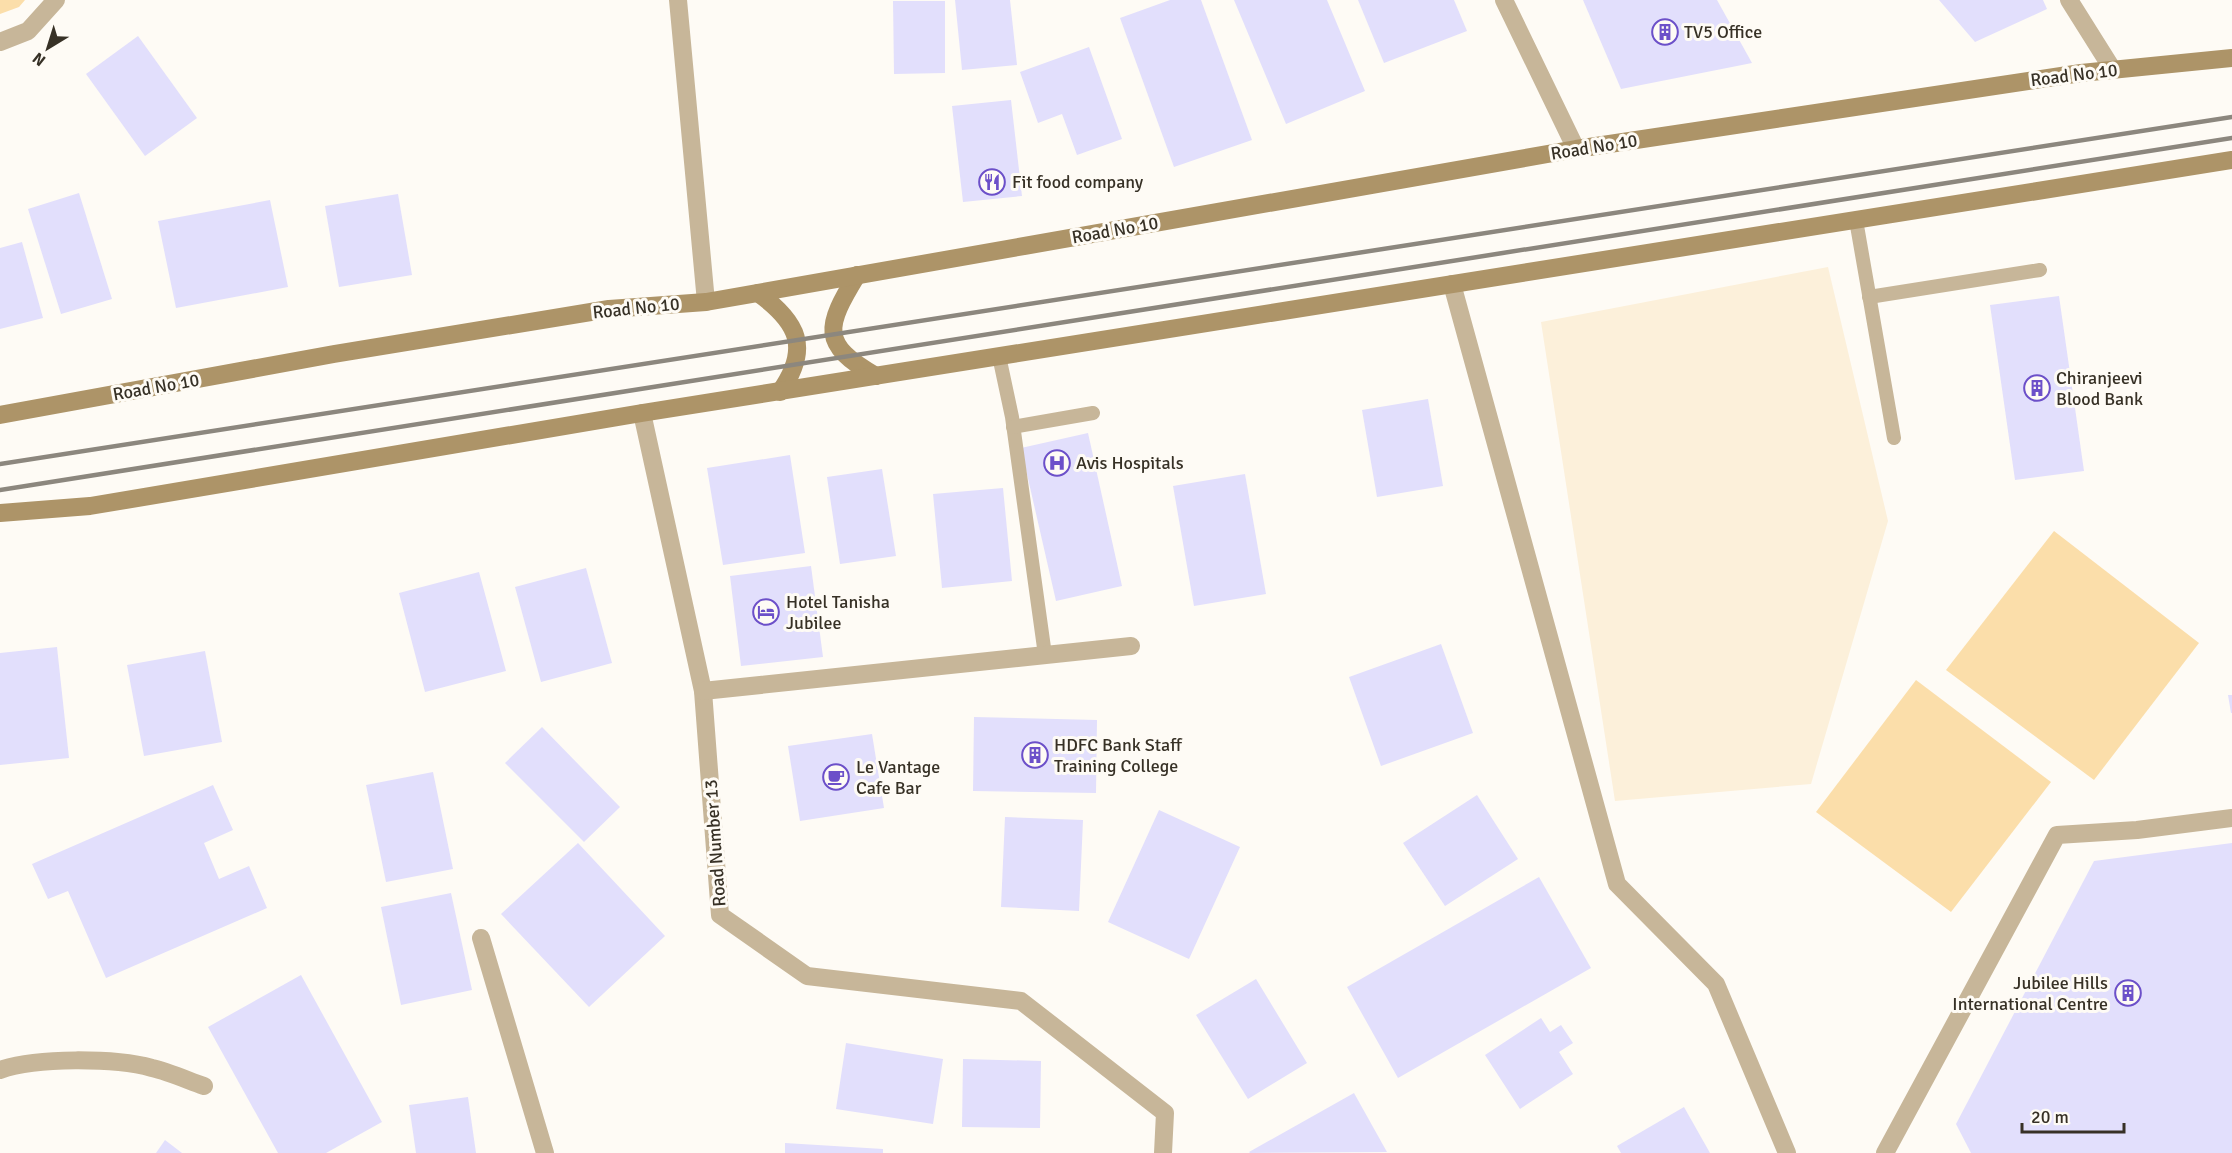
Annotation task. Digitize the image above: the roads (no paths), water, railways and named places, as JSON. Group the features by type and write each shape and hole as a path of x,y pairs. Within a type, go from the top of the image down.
{"main road":[{"name":"Road No 10","path":"0,415 334,354 598,311 706,302 1576,149 2069,74 2232,58"},
{"path":"0,513 90,506 642,413 2232,160"},
{"path":"857,275 836,313 832,326 841,351 850,361 876,376"},
{"path":"758,293 786,316 793,330 798,352 792,375 780,392"}],"street":[{"path":"0,42 28,32 56,0"},
{"path":"678,0 706,302"},
{"path":"1504,0 1576,149"},
{"path":"2069,0 2113,70"},
{"path":"1452,284 1617,884 1716,984 1787,1153"},
{"name":"Road Number 13","path":"642,413 703,691 720,915 807,976 1021,1001 1165,1113 1163,1153"},
{"path":"703,691 1131,646"},
{"path":"1885,1153 2057,835 2137,830 2232,818"},
{"path":"481,938 545,1153"},
{"path":"0,1070 57,1061 106,1061 151,1067 204,1086"}],"lane":[{"path":"1856,220 1894,438"},
{"path":"1869,297 2040,270"},
{"path":"999,356 1013,427 1045,655"},
{"path":"1013,427 1093,413"}],"railway":[{"path":"0,464 2232,117"},
{"path":"0,490 2232,138"}],"place":[{"name":"TV5 Office","path":"1665,32"},
{"name":"Fit food company","path":"992,182"},
{"name":"Chiranjeevi Blood Bank","path":"2037,388"},
{"name":"Avis Hospitals","path":"1057,463"},
{"name":"Hotel Tanisha Jubilee","path":"766,612"},
{"name":"HDFC Bank Staff Training College","path":"1035,755"},
{"name":"Le Vantage Cafe Bar","path":"836,777"},
{"name":"Jubilee Hills International Centre","path":"2128,993"}]}
